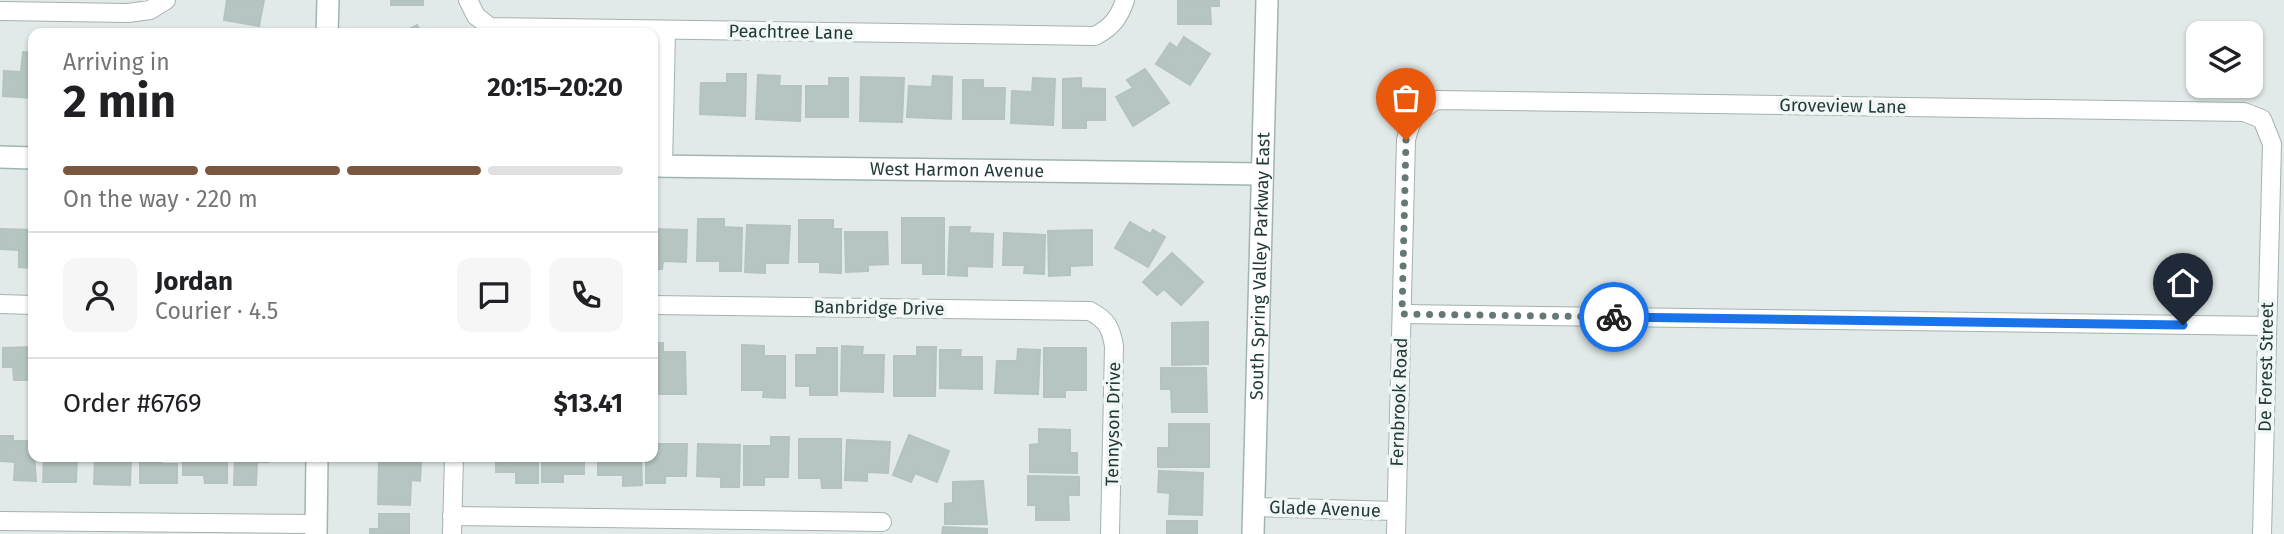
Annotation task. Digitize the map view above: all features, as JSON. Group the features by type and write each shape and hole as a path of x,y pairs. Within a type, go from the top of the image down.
{"street":[{"path":"0,11 128,13 150,10 166,0"},
{"path":"327,28 328,0"},
{"name":"Peachtree Lane","path":"658,31 1096,36 1109,29 1120,15 1125,0"},
{"name":"South Spring Valley Parkway East","path":"1253,534 1266,0"},
{"name":"Peachtree Lane","path":"472,8 490,27 534,28"},
{"path":"658,166 666,31"},
{"name":"Groveview Lane","path":"1423,107 1437,100 2244,112 2262,118"},
{"name":"Fernbrook Road","path":"1396,534 1406,140 1410,120 1423,107"},
{"name":"De Forest Street","path":"2262,118 2272,144 2262,534"},
{"path":"0,157 28,158"},
{"name":"West Harmon Avenue","path":"658,166 1262,174"},
{"path":"0,304 28,305"},
{"name":"Banbridge Drive","path":"658,305 1090,312 1103,318"},
{"path":"1402,314 2266,326"},
{"name":"Tennyson Drive","path":"1103,318 1111,328 1114,346 1110,534"},
{"path":"0,521 316,529 317,462"},
{"path":"454,462 452,525 883,522"},
{"name":"Glade Avenue","path":"1254,507 1396,511"}],"building":[{"path":"227,0 264,0 259,26 224,20"},
{"path":"391,0 423,0 423,5 391,5"},
{"path":"1178,0 1219,0 1219,6 1210,6 1211,24 1178,24"},
{"path":"1184,37 1210,54 1190,85 1156,64 1170,43 1177,48"},
{"path":"23,52 28,52 28,98 3,96 4,71 21,72"},
{"path":"1145,69 1169,103 1133,126 1116,97 1133,88 1127,80"},
{"path":"727,74 746,74 745,116 700,114 701,83 727,83"},
{"path":"758,75 780,76 779,86 801,86 800,121 756,119"},
{"path":"933,76 952,77 951,119 907,117 909,86 932,87"},
{"path":"861,77 904,78 902,122 860,121"},
{"path":"829,78 848,78 848,117 806,117 806,86 829,86"},
{"path":"1033,78 1055,79 1053,125 1011,123 1012,91 1032,92"},
{"path":"1081,78 1081,88 1105,89 1105,120 1086,120 1086,128 1063,128 1063,79"},
{"path":"963,80 983,80 983,88 1005,88 1004,119 963,119"},
{"path":"902,218 944,218 944,274 923,274 923,263 902,263"},
{"path":"698,219 724,219 724,227 742,228 741,271 720,271 720,261 697,261"},
{"path":"799,220 833,220 833,229 841,229 841,273 820,272 820,262 799,262"},
{"path":"1130,222 1151,234 1153,230 1165,237 1148,267 1115,248"},
{"path":"747,225 790,226 788,263 765,263 765,273 745,272"},
{"path":"950,227 970,227 969,233 993,234 992,267 967,266 967,276 948,275"},
{"path":"0,229 28,230 28,268 19,267 19,250 0,249"},
{"path":"658,229 687,230 686,262 663,261 662,269 658,269"},
{"path":"1092,230 1092,265 1070,266 1070,275 1049,276 1048,231"},
{"path":"845,232 887,232 888,264 868,265 868,271 846,272"},
{"path":"1004,233 1045,235 1044,274 1024,273 1025,265 1003,265"},
{"path":"1172,253 1203,282 1181,305 1164,289 1157,295 1143,282"},
{"path":"1208,322 1208,364 1172,365 1172,323"},
{"path":"658,343 663,343 663,352 685,352 686,394 658,394"},
{"path":"742,345 764,346 764,356 785,356 785,398 763,397 764,390 742,390"},
{"path":"842,346 863,347 862,355 884,355 883,392 841,391"},
{"path":"28,347 28,380 14,380 13,367 3,367 3,348"},
{"path":"917,347 936,347 935,396 894,396 894,356 917,356"},
{"path":"817,348 837,348 837,395 810,395 810,386 796,386 796,355 817,355"},
{"path":"1044,348 1086,348 1086,390 1065,390 1065,397 1044,397"},
{"path":"1018,349 1040,350 1038,394 995,393 997,361 1017,361"},
{"path":"940,350 961,350 960,357 982,357 982,389 940,388"},
{"path":"1161,368 1206,368 1207,412 1172,412 1171,389 1161,389"},
{"path":"1169,424 1209,424 1209,467 1158,467 1158,448 1169,448"},
{"path":"1039,429 1070,430 1070,453 1077,453 1077,473 1030,472 1030,445 1039,444"},
{"path":"909,435 949,451 937,482 915,473 911,482 893,475"},
{"path":"0,436 13,436 13,441 28,441 28,462 35,462 36,481 14,480 15,462 0,461"},
{"path":"771,437 789,437 788,477 764,477 764,485 744,485 744,446 771,446"},
{"path":"799,439 841,439 841,488 822,488 821,478 799,478"},
{"path":"847,440 890,442 888,473 867,472 867,481 845,480"},
{"path":"658,444 687,444 686,476 665,476 665,483 646,483 646,462 658,462"},
{"path":"698,444 740,445 739,487 721,487 721,477 697,476"},
{"path":"44,462 77,462 76,482 43,482"},
{"path":"95,462 131,462 130,485 94,484"},
{"path":"140,462 177,464 177,483 140,483"},
{"path":"183,462 227,462 227,483 205,483 204,475 183,475"},
{"path":"235,462 257,462 256,485 234,485"},
{"path":"379,462 421,462 420,481 411,480 410,505 378,504"},
{"path":"496,462 538,462 538,483 516,483 516,472 496,472"},
{"path":"542,462 584,462 584,474 563,474 563,482 542,482"},
{"path":"598,462 641,462 642,485 623,486 623,475 598,475"},
{"path":"1159,471 1203,473 1202,515 1169,514 1170,493 1158,492"},
{"path":"1028,476 1079,477 1079,495 1068,495 1069,520 1036,520 1036,505 1028,505"},
{"path":"983,481 987,524 945,524 945,504 953,503 953,482"},
{"path":"379,514 409,514 409,534 370,534 370,529 379,529"},
{"path":"1167,521 1197,521 1197,534 1167,534"},
{"path":"943,527 987,529 987,534 942,534"}],"way so far":[{"path":"1406,140 1402,314 1614,317"}],"route":[{"path":"1614,317 2183,325"}]}
